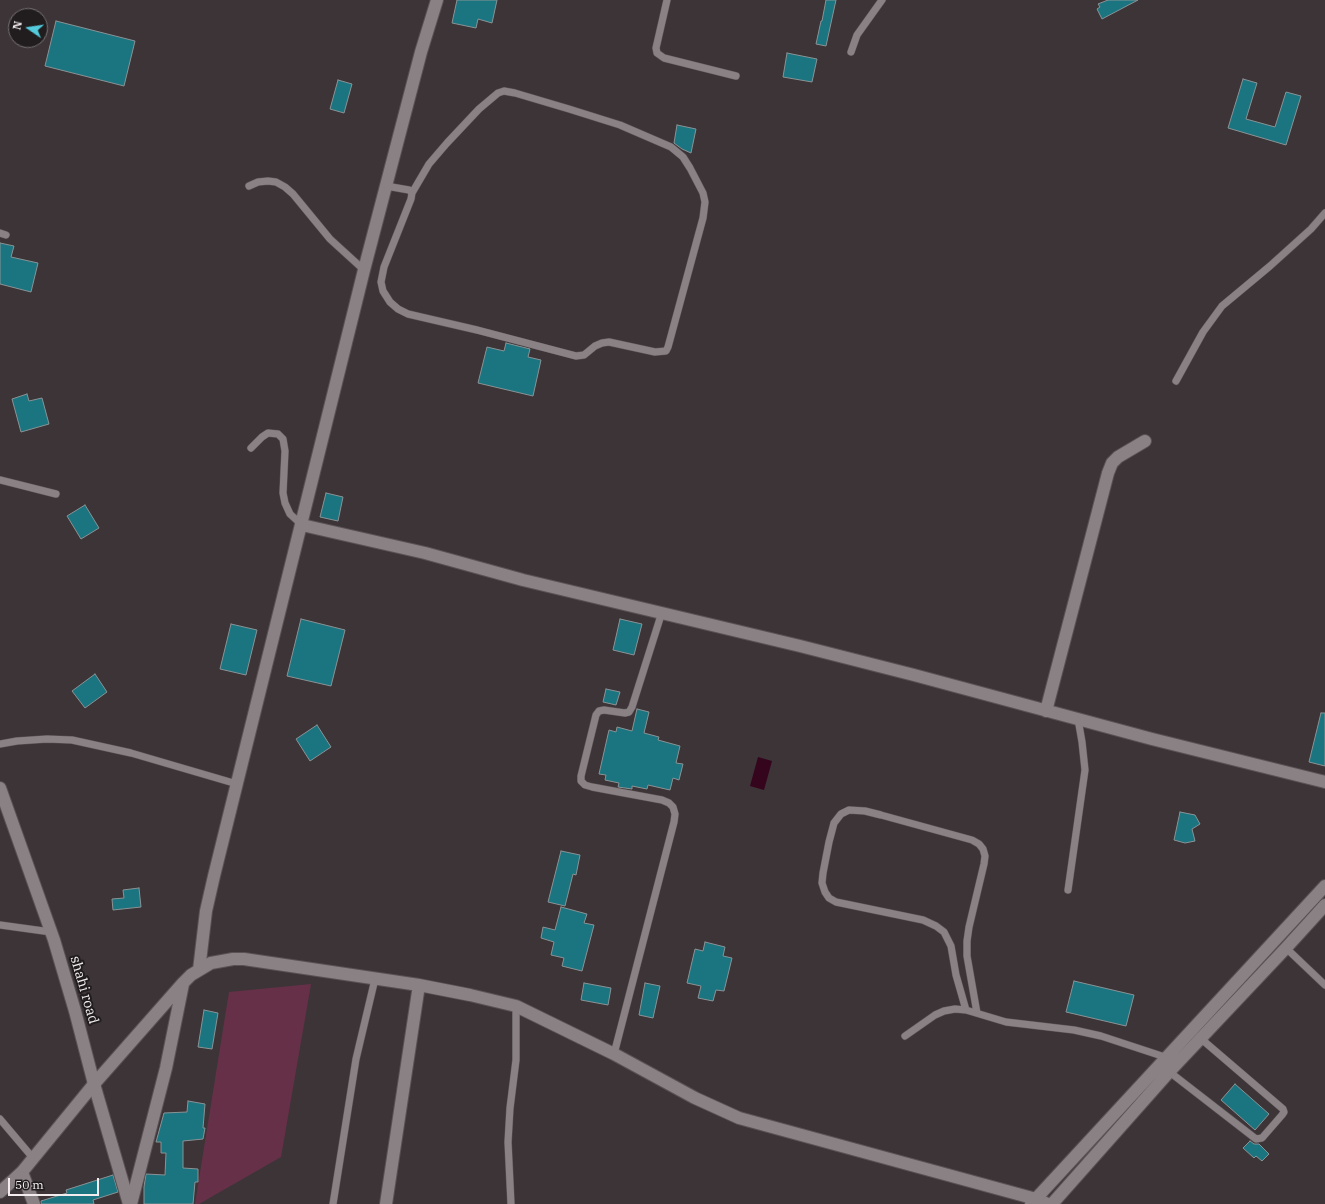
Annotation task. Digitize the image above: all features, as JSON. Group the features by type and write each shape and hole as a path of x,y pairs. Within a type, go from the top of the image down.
{"street":[{"path":"199,970 206,911 237,784 364,270 421,52 437,0"},
{"path":"1046,710 1108,473 1112,463 1118,457 1145,441"},
{"path":"302,524 425,553 523,580 662,612 907,673 1078,719 1325,782"},
{"name":"shahi road","path":"0,788 51,932 130,1204"},
{"path":"1052,1204 1165,1065 1178,1062 1196,1035 1325,886"},
{"path":"1033,1201 1165,1065 1286,948 1325,905"},
{"path":"0,1192 22,1172 94,1084 183,983 199,970 211,963 233,959 244,959 419,985 516,1006 614,1054 694,1098 739,1118 1048,1204"},
{"path":"130,1204 166,1068 183,983"},
{"path":"386,1204 419,985"},
{"path":"22,1172 34,1204"}],"lane":[{"path":"666,0 656,48 657,53 664,58 736,76"},
{"path":"851,52 857,35 882,0"},
{"path":"504,91 620,125 671,147 683,157 690,168 703,193 705,202 666,351 655,352 609,342 602,342 584,355 576,356 477,330 408,314 398,309 390,302 383,291 381,282 384,267 412,193 430,164 447,143 484,104 498,93 504,91"},
{"path":"249,186 258,182 268,181 276,182 284,187 293,194 330,239 364,270"},
{"path":"386,186 409,190 412,193"},
{"path":"1176,381 1202,332 1222,306 1311,229 1325,213"},
{"path":"251,448 268,433 278,434 283,439 285,451 283,493 285,503 290,514 302,524"},
{"path":"0,480 56,494"},
{"path":"614,1054 675,814 673,807 669,803 662,800 585,785 581,781 581,776 596,715 600,711 604,710 625,713 629,712 632,707 662,612"},
{"path":"1068,890 1086,770 1078,719"},
{"path":"0,744 47,739 72,740 124,752 237,784"},
{"path":"966,1010 956,975 951,946 944,932 936,926 923,920 836,902 829,898 825,892 822,883 823,873 834,823 841,814 850,810 881,815 972,840 984,849 984,864 967,941 967,956 977,1013"},
{"path":"0,925 51,932"},
{"path":"1286,948 1325,985"},
{"path":"334,1204 356,1059 375,979"},
{"path":"511,1204 508,1142 509,1114 516,1060 516,1006"},
{"path":"905,1036 935,1015 944,1011 955,1009 966,1010 1006,1022 1074,1030 1087,1033 1165,1065 1256,1139 1262,1138 1282,1116 1284,1112 1283,1109 1196,1035"},
{"path":"0,1119 33,1158"}],"shaded area":[{"path":"758,757 772,761 764,790 750,786"},
{"path":"311,984 281,1157 199,1204 195,1204 229,992"}],"building":[{"path":"457,0 497,0 492,23 478,19 476,28 452,23"},
{"path":"826,0 836,0 826,46 816,44"},
{"path":"1108,0 1138,0 1102,19 1097,9 1100,7 1098,4"},
{"path":"56,21 135,41 124,86 45,66"},
{"path":"787,53 817,59 812,82 783,77"},
{"path":"1243,79 1257,83 1246,119 1275,127 1286,92 1301,96 1286,145 1228,128"},
{"path":"338,80 352,84 344,113 330,109"},
{"path":"677,125 696,129 691,153 674,143"},
{"path":"0,243 14,246 11,257 38,263 31,292 0,284"},
{"path":"506,343 530,349 528,357 541,360 533,396 478,383 487,347 504,351"},
{"path":"27,394 29,401 42,398 49,424 21,432 12,399"},
{"path":"326,493 343,497 338,521 320,517"},
{"path":"85,505 99,528 81,539 67,516"},
{"path":"301,619 345,630 331,686 287,676"},
{"path":"620,619 642,624 634,655 613,650"},
{"path":"231,624 257,630 246,675 220,669"},
{"path":"95,674 107,692 85,708 72,691"},
{"path":"606,689 620,692 616,705 603,702"},
{"path":"637,709 649,712 644,733 659,737 658,740 680,746 676,763 683,764 679,780 673,778 670,790 648,785 647,789 632,786 632,789 618,787 619,783 605,780 606,775 599,774 609,730 616,732 617,727 632,731"},
{"path":"1321,713 1325,713 1325,766 1309,762"},
{"path":"317,725 331,747 310,761 296,739"},
{"path":"1180,812 1195,815 1200,824 1192,829 1195,841 1185,843 1174,840"},
{"path":"561,851 580,855 576,875 573,874 565,906 548,902"},
{"path":"139,888 141,907 113,910 112,899 124,898 123,890"},
{"path":"561,907 587,914 584,923 594,925 582,971 562,966 564,958 551,955 554,942 541,938 543,927 555,930"},
{"path":"705,942 725,947 723,956 732,958 724,991 716,990 713,1001 698,998 701,986 687,983 695,949 703,951"},
{"path":"1074,981 1134,995 1126,1026 1066,1012"},
{"path":"584,983 611,988 608,1005 581,1000"},
{"path":"645,983 660,986 653,1018 639,1015"},
{"path":"204,1010 218,1013 212,1049 198,1047"},
{"path":"1235,1084 1269,1114 1255,1130 1221,1100"},
{"path":"188,1101 205,1104 203,1128 205,1128 203,1139 183,1141 183,1168 198,1169 198,1182 195,1182 193,1204 144,1204 146,1174 165,1175 166,1153 161,1153 161,1142 156,1142 164,1113 187,1112"},
{"path":"1250,1141 1254,1144 1259,1144 1269,1154 1262,1161 1256,1156 1254,1158 1243,1148"},
{"path":"113,1175 118,1192 93,1200 94,1204 41,1204 41,1201 67,1193 66,1190"}]}
